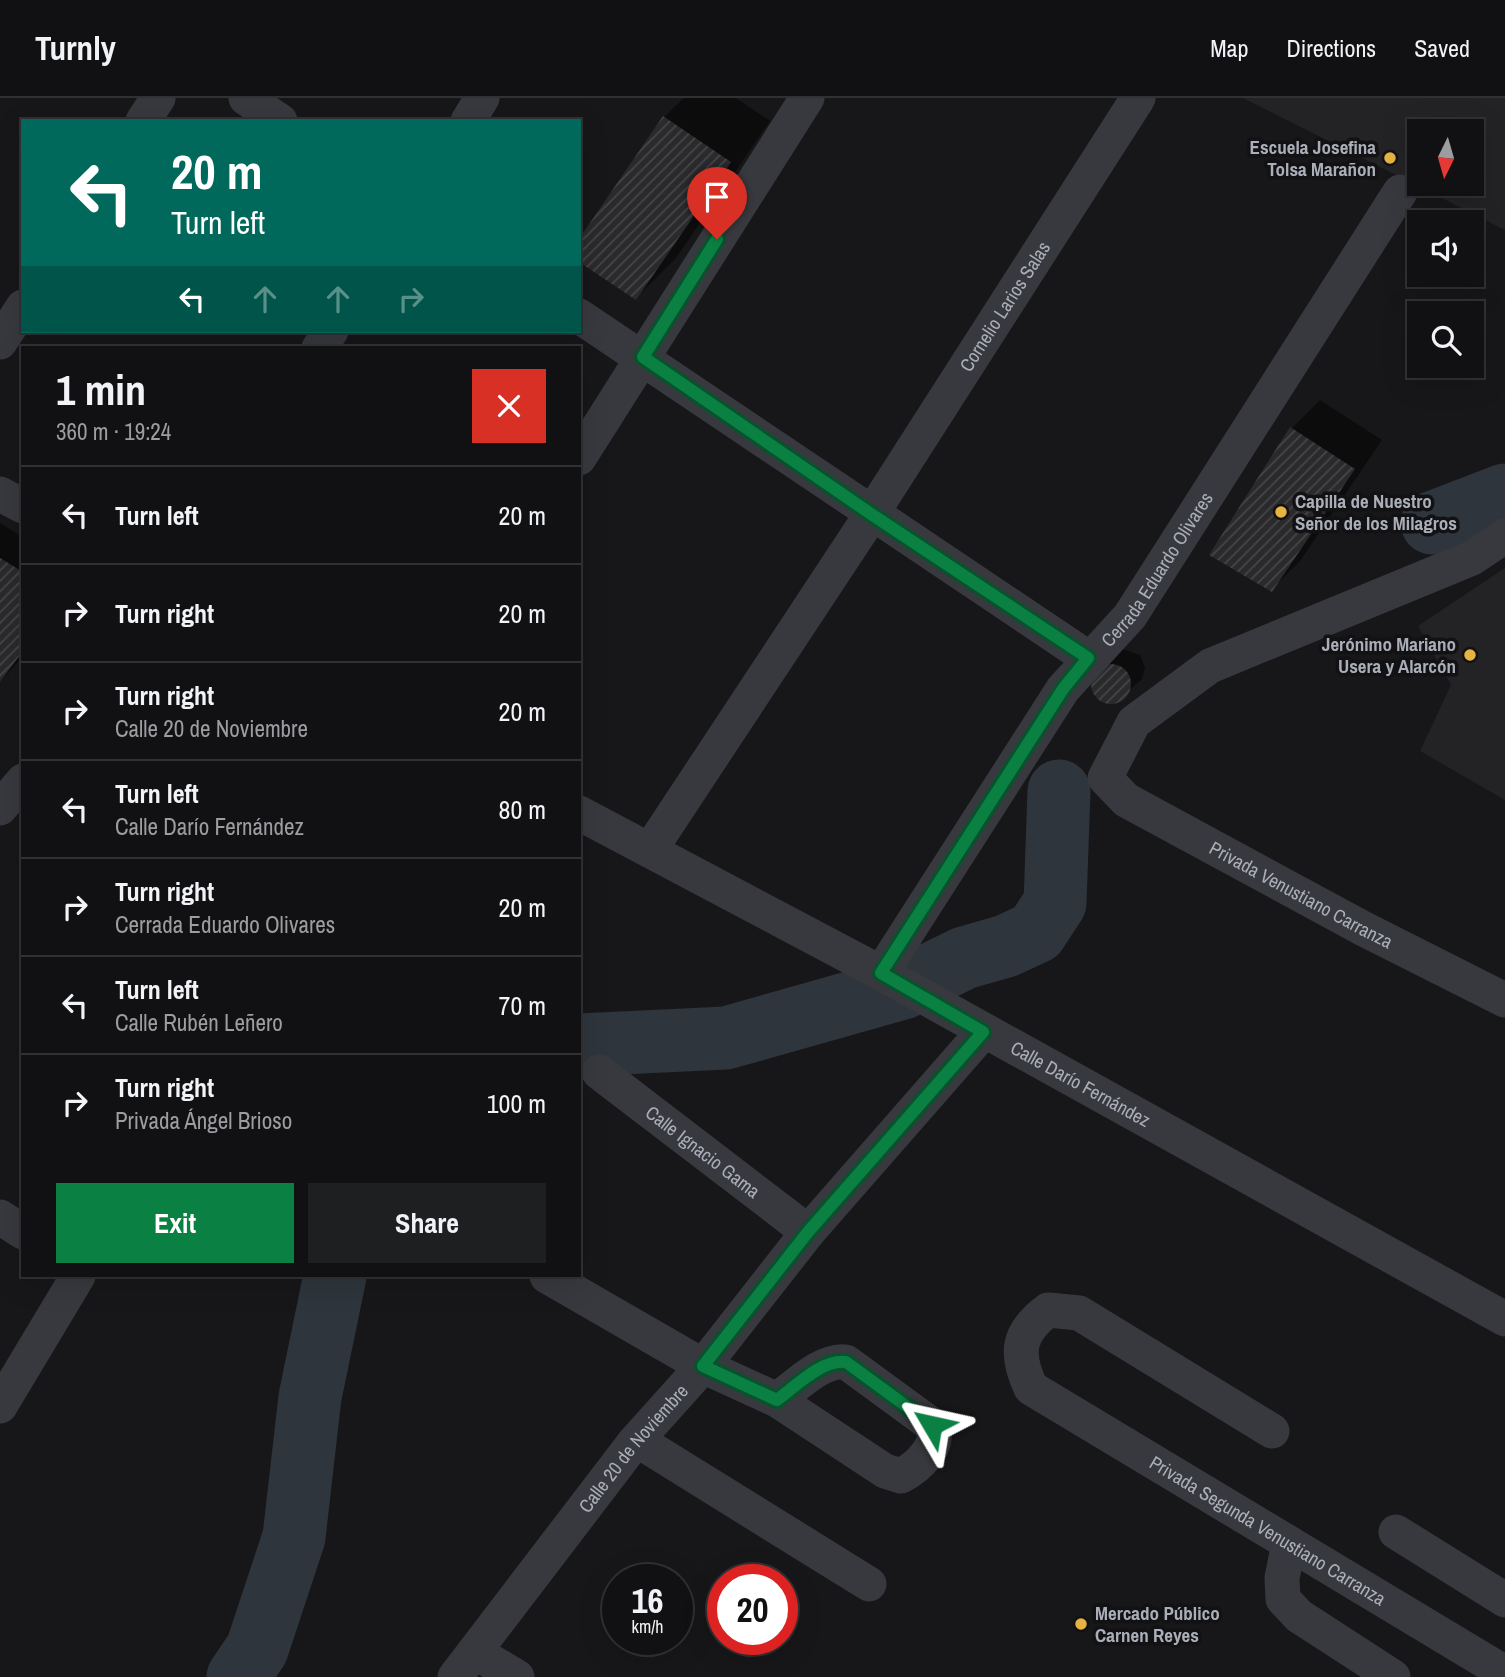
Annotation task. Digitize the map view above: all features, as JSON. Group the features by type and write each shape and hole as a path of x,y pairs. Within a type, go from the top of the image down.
{"street":[{"path":"144,119 158,98"},
{"path":"246,98 277,119"},
{"path":"469,119 482,98"},
{"path":"581,455 807,98"},
{"name":"Cornelio Larios Salas","path":"650,850 871,514 1138,98"},
{"name":"Cerrada Eduardo Olivares","path":"881,973 1063,689 1088,658 1130,616 1400,192"},
{"path":"0,342 21,310"},
{"path":"581,317 1088,658"},
{"path":"0,494 21,505"},
{"name":"Privada Venustiano Carranza","path":"1505,536 1472,558 1210,666 1134,722 1105,778 1126,800 1364,929 1505,1000"},
{"name":"Calle Darío Fernández","path":"581,814 881,973 970,1025 1505,1320"},
{"name":"Calle 20 de Noviembre","path":"465,1665 637,1440 703,1366 970,1025"},
{"name":"Calle Ignacio Gama","path":"599,1072 808,1232"},
{"path":"0,1217 21,1231"},
{"path":"0,1406 77,1277"},
{"path":"549,1277 703,1366 777,1400"},
{"name":"Privada Segunda Venustiano Carranza","path":"1272,1431 1079,1312 1048,1310 1031,1323 1022,1338 1022,1368 1031,1388 1505,1673"},
{"path":"637,1440 869,1584"},
{"path":"1396,1532 1505,1600"},
{"path":"1289,1543 1282,1578 1283,1600 1299,1616 1393,1677"},
{"path":"465,1665 517,1677"}],"shaded area":[{"name":"Escuela Josefina Tolsa Marañon","path":"1243,98 1505,98 1505,230 1484,219 1484,210 1465,210 1438,196 1484,196 1484,119 1407,119 1407,181"},
{"name":"Jerónimo Mariano Usera y Alarcón","path":"1505,568 1505,800 1420,751 1451,685 1418,626"}],"building":[{"path":"663,116 731,162 636,300 581,263 581,236"},
{"name":"Capilla de Nuestro Señor de los Milagros","path":"1290,427 1355,469 1272,592 1209,555"},
{"path":"0,558 21,571 21,654 0,682"},
{"path":"1111,664 1119,665 1125,670 1130,676 1130,692 1125,698 1119,703 1111,704 1103,703 1097,698 1092,692 1091,684 1092,676 1097,670 1103,665"}],"waterway":[{"path":"1432,523 1505,495"},
{"path":"581,1045 726,1038 903,988 964,958 1006,946 1036,932 1055,903 1059,791"},
{"path":"238,1677 257,1649 294,1537 310,1397 335,1277"}],"place":[{"name":"Escuela Josefina Tolsa Marañon","path":"1390,158"},
{"name":"Capilla de Nuestro Señor de los Milagros","path":"1281,512"},
{"name":"Jerónimo Mariano Usera y Alarcón","path":"1470,655"},
{"name":"Mercado Público Carnen Reyes","path":"1081,1624"}],"route":[{"path":"717,239 643,357 871,514 1088,658 1063,689 881,973 983,1032 808,1232 703,1366 777,1400 825,1365 835,1360 846,1362 932,1425"}]}
